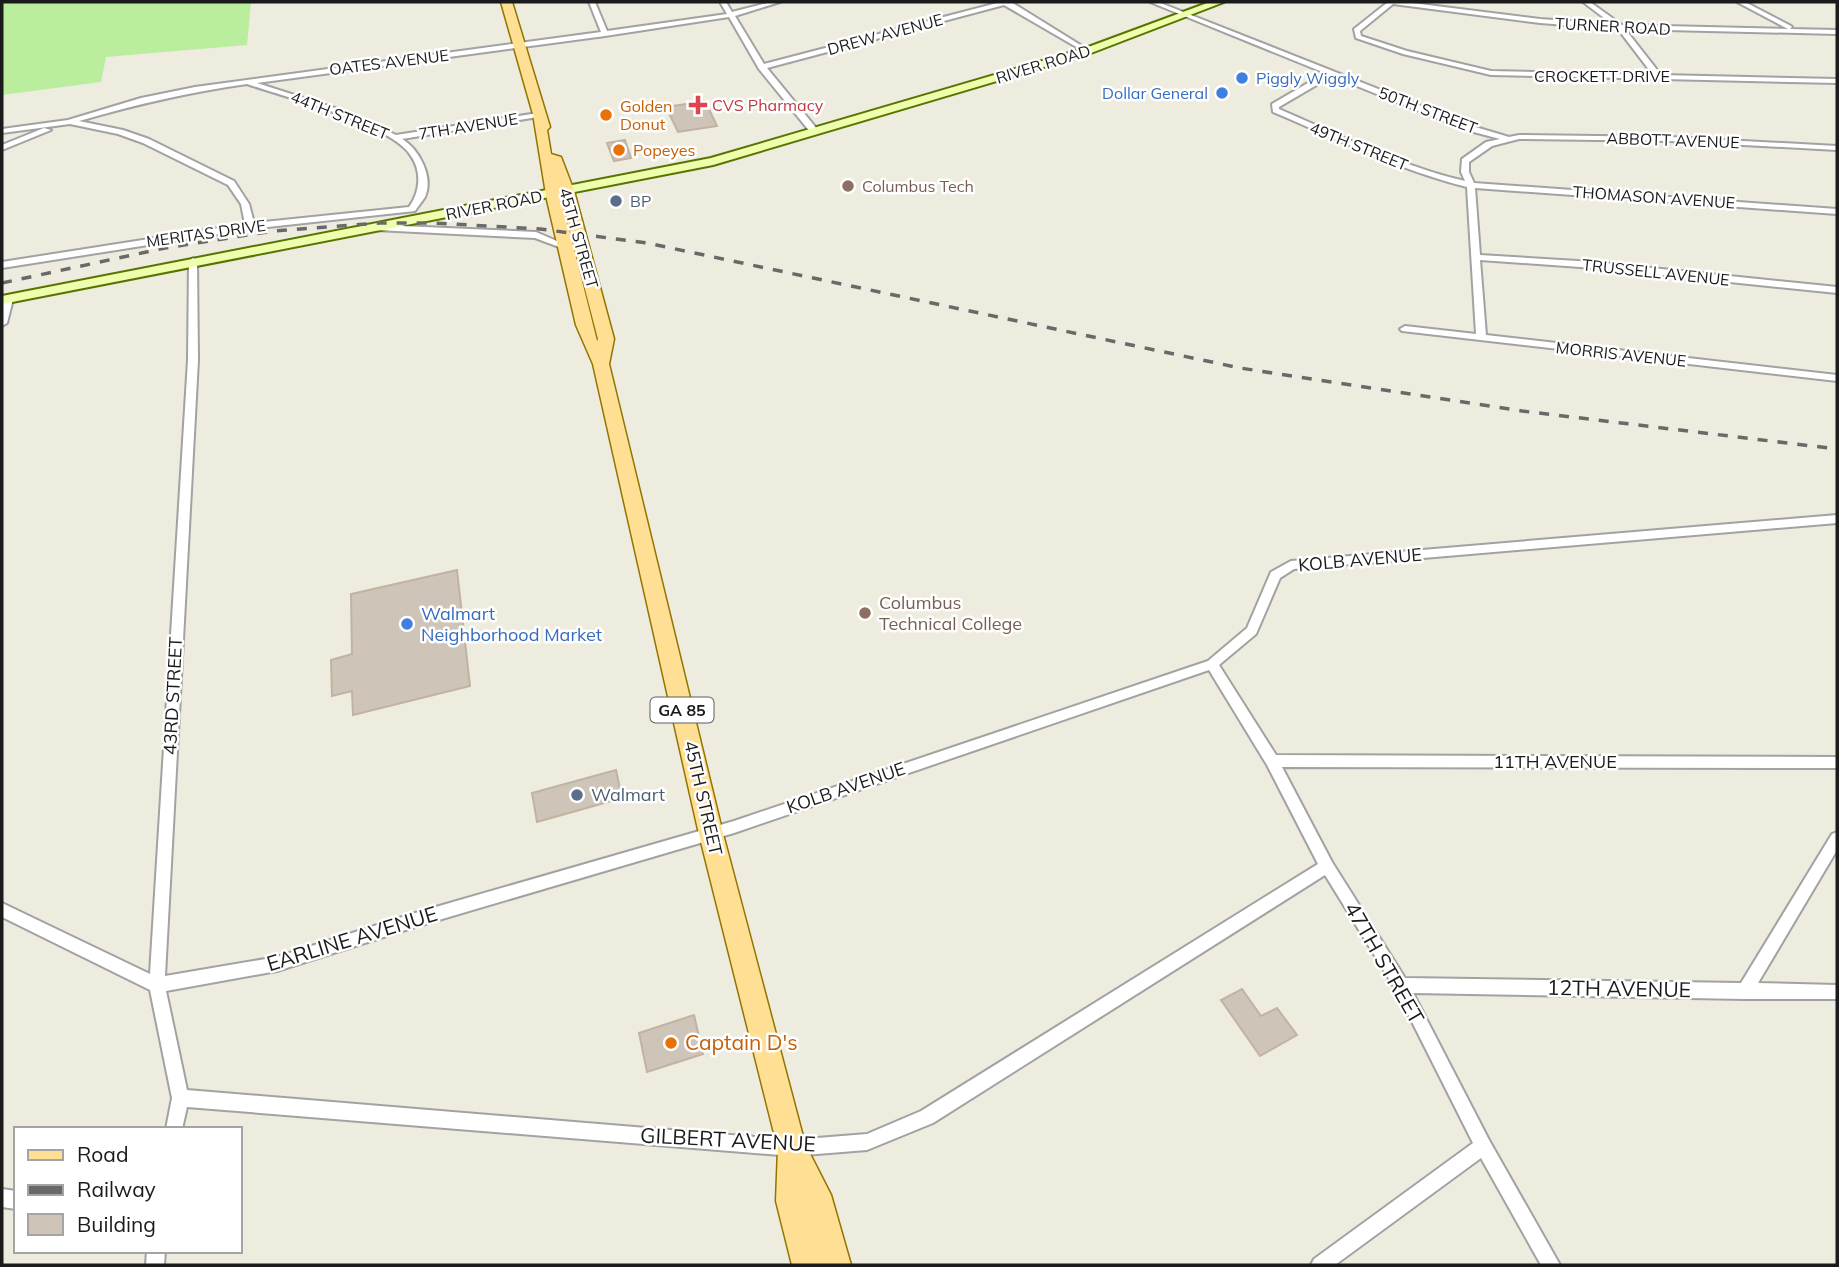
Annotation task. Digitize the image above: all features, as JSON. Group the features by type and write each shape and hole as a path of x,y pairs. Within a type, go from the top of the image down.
{"main road":[{"name":"45TH STREET","path":"506,2 559,193 606,339 601,364"},
{"name":"RIVER ROAD","path":"5,299 713,161 1087,51 1219,2"},
{"name":"45TH STREET","path":"559,193 562,245 588,343 601,364 711,834 792,1148 816,1195 836,1265"},
{"name":"45TH STREET","path":"792,1148 791,1200 807,1265"}],"street":[{"path":"593,2 605,34"},
{"path":"723,2 762,67 814,131"},
{"name":"OATES AVENUE","path":"2,131 69,122 144,100 244,81 605,34 730,15 777,2"},
{"path":"1006,2 1087,51"},
{"name":"DREW AVENUE","path":"762,67 1006,2"},
{"name":"50TH STREET","path":"1153,2 1469,128 1508,139"},
{"name":"TURNER ROAD","path":"1391,2 1540,21 1620,27 1837,32"},
{"name":"CROCKETT DRIVE","path":"1391,2 1356,30 1358,37 1436,61 1491,73 1837,81"},
{"path":"1586,2 1620,27 1659,76"},
{"path":"1740,2 1794,29"},
{"name":"49TH STREET","path":"1331,73 1275,106 1276,110 1393,161 1433,176 1471,185"},
{"name":"44TH STREET","path":"244,81 341,112 397,137 413,153 420,171 421,195 412,209"},
{"name":"7TH AVENUE","path":"397,137 538,115"},
{"path":"2,148 69,122 120,132 146,141 231,183 245,204 250,226"},
{"path":"1481,338 1471,185 1465,172 1465,161 1489,144 1508,139"},
{"name":"ABBOTT AVENUE","path":"1508,139 1670,139 1837,148"},
{"name":"THOMASON AVENUE","path":"1471,185 1837,211"},
{"name":"MERITAS DRIVE","path":"2,265 250,226 412,209"},
{"path":"379,228 536,235 562,245"},
{"name":"TRUSSELL AVENUE","path":"1475,257 1594,265 1837,290"},
{"name":"43RD STREET","path":"174,1127 180,1098 157,985 193,360 193,261"},
{"path":"2,323 5,299"},
{"name":"MORRIS AVENUE","path":"1405,329 1837,378"},
{"name":"KOLB AVENUE","path":"711,834 1212,664 1252,631 1275,575 1291,565 1837,520"},
{"name":"47TH STREET","path":"1212,664 1272,761 1327,866 1401,985 1483,1146 1551,1265"},
{"name":"11TH AVENUE","path":"1272,761 1837,762"},
{"name":"EARLINE AVENUE","path":"157,985 277,964 415,919 711,834"},
{"path":"1744,992 1837,838"},
{"name":"GILBERT AVENUE","path":"180,1098 792,1148 867,1142 927,1117 1327,866"},
{"path":"2,910 157,985"},
{"name":"12TH AVENUE","path":"1401,985 1837,992"},
{"path":"1320,1265 1483,1146"}],"green space":[{"path":"2,2 251,2 247,45 106,57 101,82 2,95"}],"building":[{"name":"CVS Pharmacy","path":"705,101 717,126 678,132 666,107"},
{"name":"Popeyes","path":"625,140 631,158 614,161 607,143"},
{"name":"Walmart Neighborhood Market","path":"457,570 470,686 353,715 352,691 332,696 331,660 352,654 351,594"},
{"name":"Walmart","path":"616,770 622,798 537,822 532,793"},
{"path":"1242,989 1261,1016 1277,1008 1297,1035 1260,1056 1221,1000"},
{"name":"Captain D's","path":"694,1015 703,1054 647,1072 639,1033"}],"railway":[{"path":"2,283 165,248 273,231 380,223 540,229 647,243 1240,368 1522,411 1837,449"}],"place":[{"name":"Piggly Wiggly","path":"1242,78"},
{"name":"Dollar General","path":"1222,93"},
{"name":"CVS Pharmacy","path":"698,105"},
{"name":"Golden Donut","path":"606,115"},
{"name":"Popeyes","path":"619,150"},
{"name":"Columbus Tech","path":"848,186"},
{"name":"BP","path":"616,201"},
{"name":"Columbus Technical College","path":"865,613"},
{"name":"Walmart Neighborhood Market","path":"407,624"},
{"name":"Walmart","path":"577,795"},
{"name":"Captain D's","path":"671,1043"}]}
